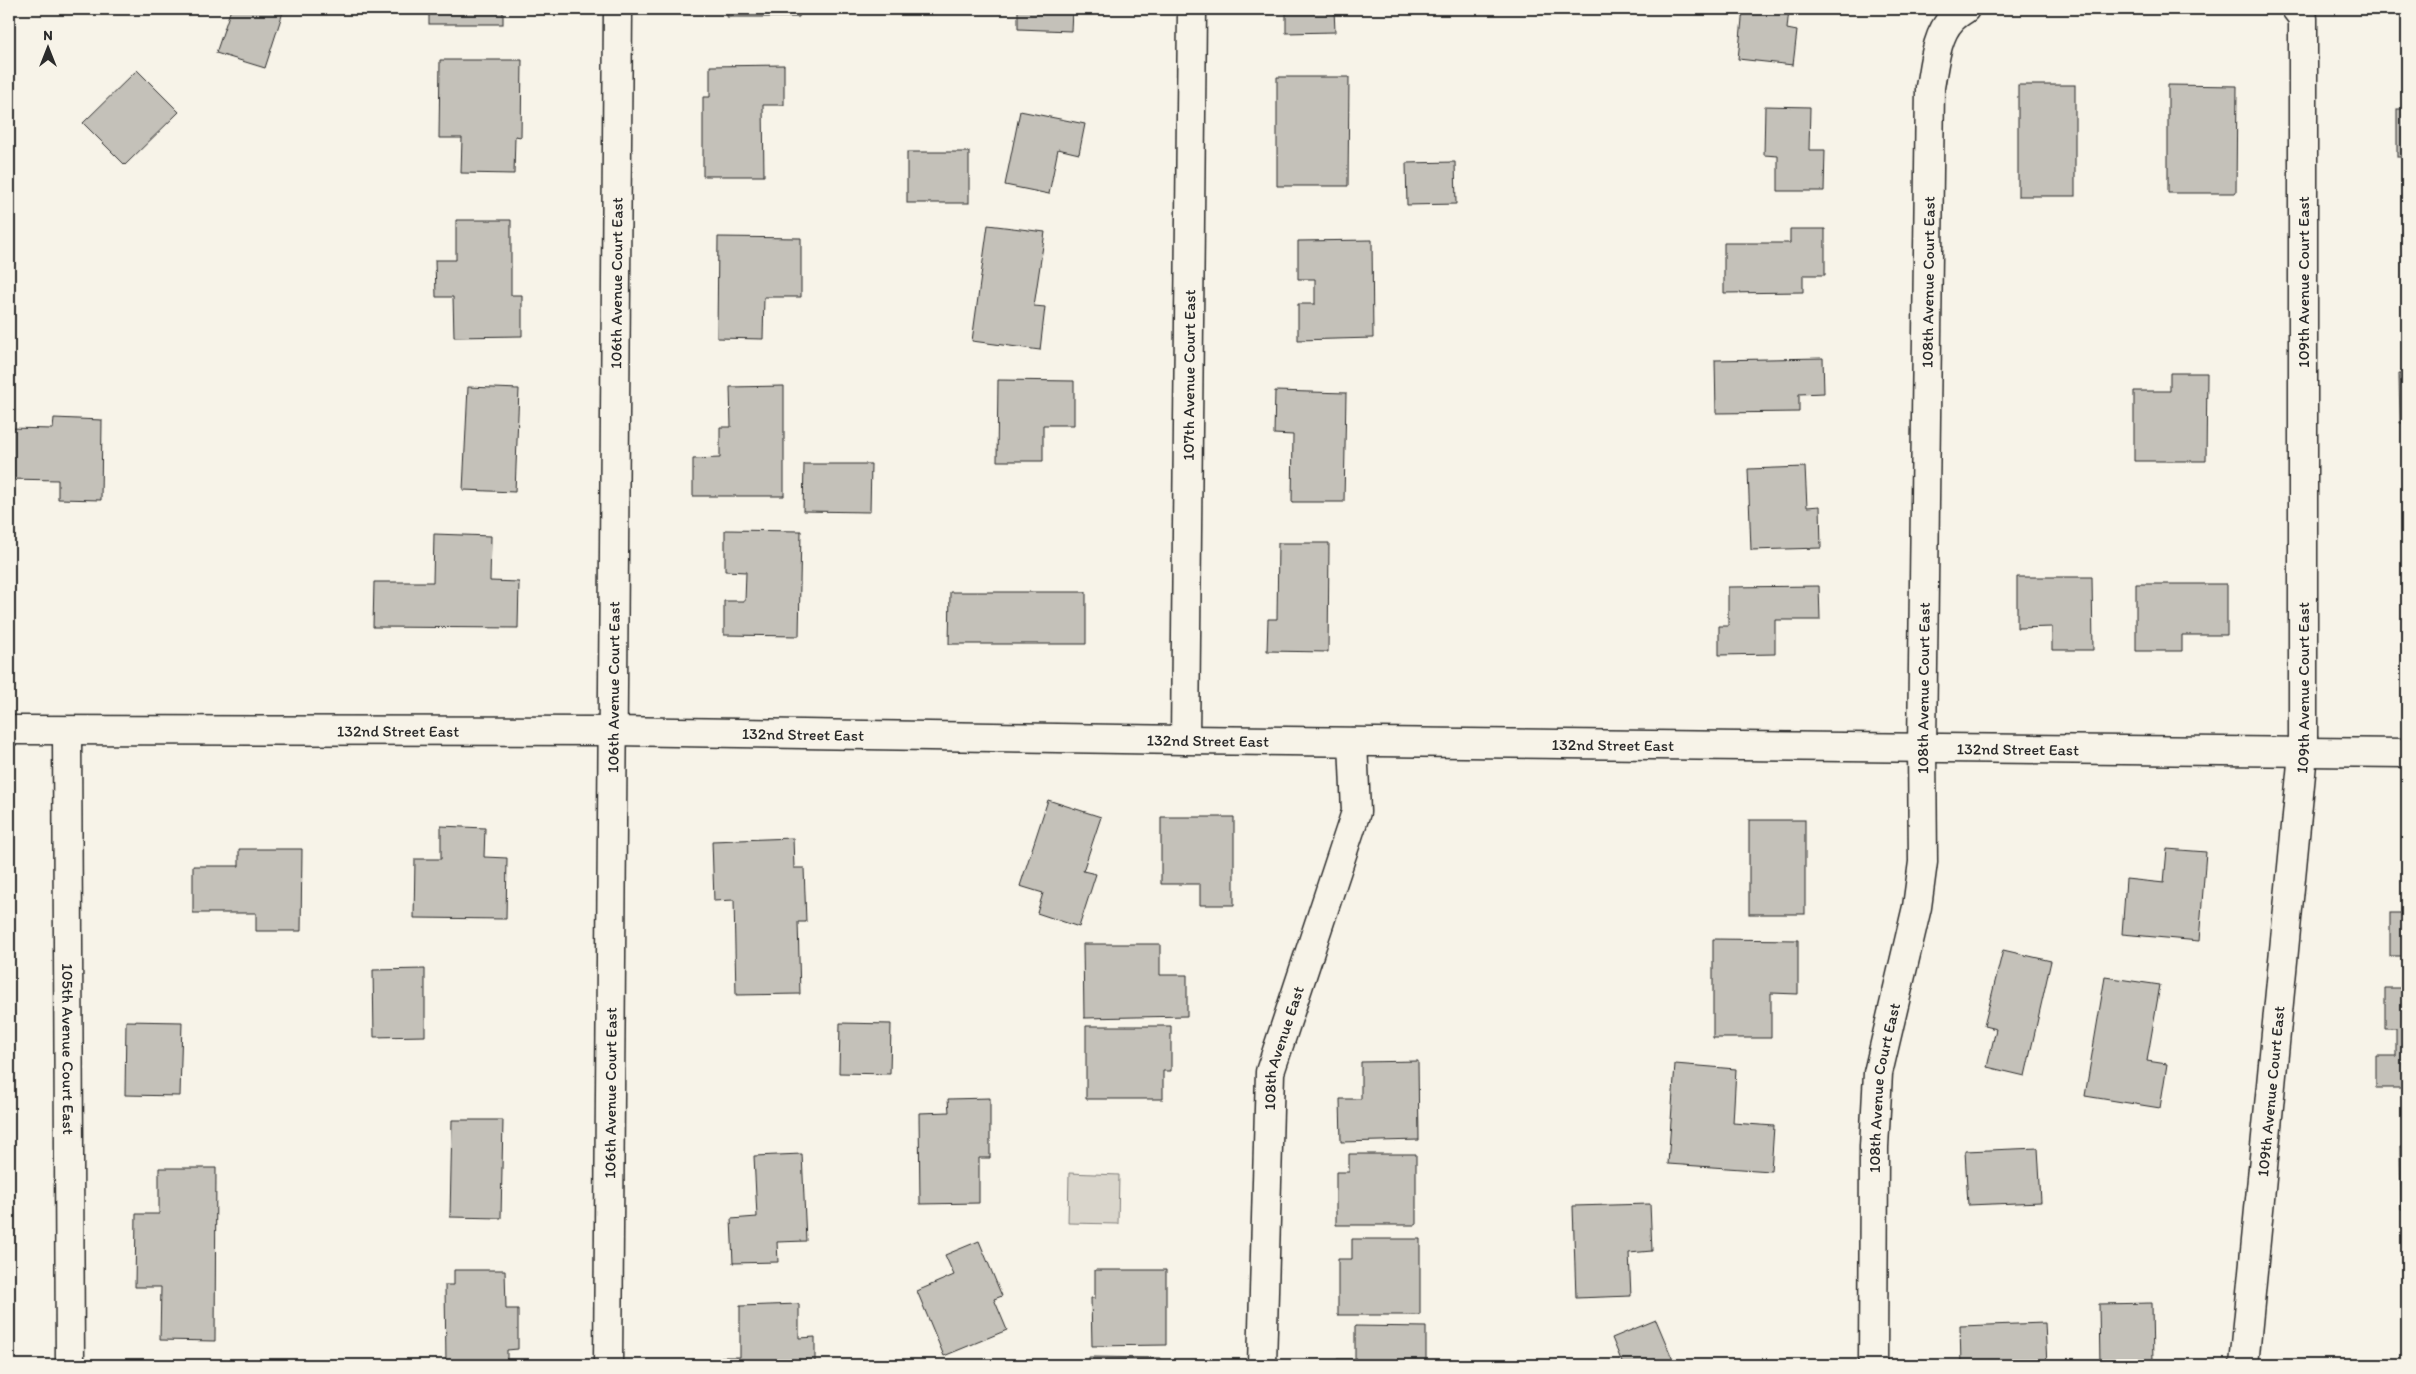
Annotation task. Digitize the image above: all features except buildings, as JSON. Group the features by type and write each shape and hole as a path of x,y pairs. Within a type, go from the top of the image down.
{"street":[{"name":"106th Avenue Court East","path":"608,1365 618,9"},
{"name":"107th Avenue Court East","path":"1184,740 1192,9"},
{"name":"109th Avenue Court East","path":"2244,1365 2303,753 2303,18 2296,9"},
{"name":"108th Avenue Court East","path":"1873,1365 1874,1147 1878,1073 1917,907 1922,862 1930,87 1942,35 1951,19 1960,10"},
{"name":"132nd Street East","path":"9,730 614,731 1184,740 2407,753"},
{"name":"105th Avenue Court East","path":"67,731 70,1365"},
{"name":"108th Avenue East","path":"1262,1365 1270,1072 1356,812 1353,742"}],"shaded area":[{"path":"1069,1173 1119,1175 1118,1224 1068,1223"}]}
